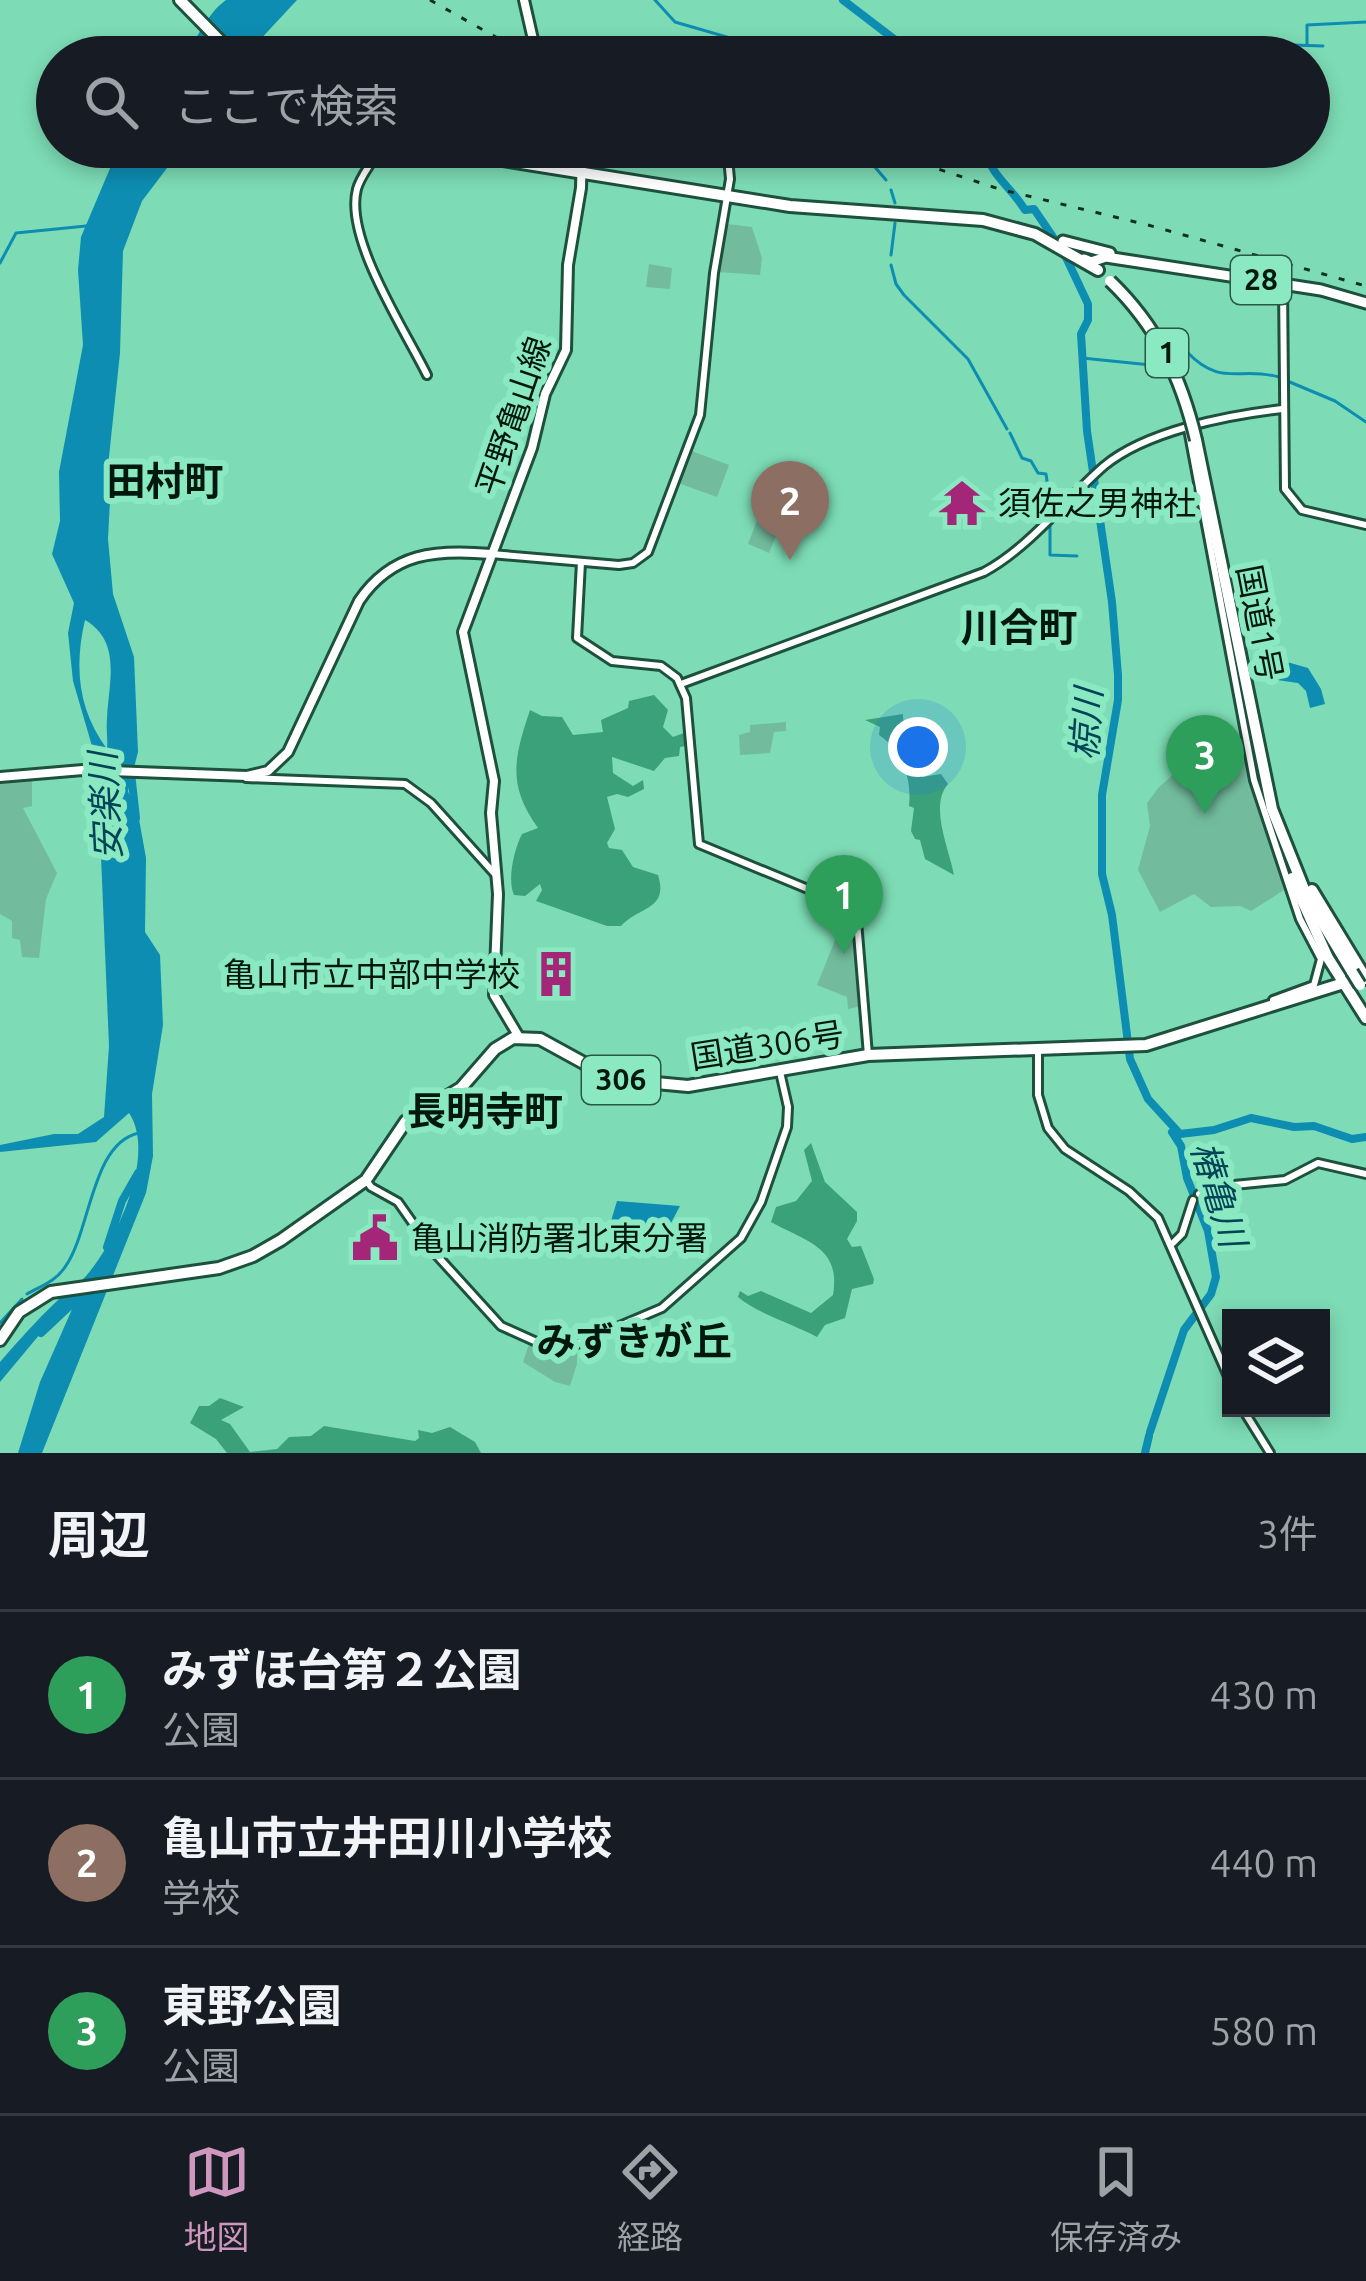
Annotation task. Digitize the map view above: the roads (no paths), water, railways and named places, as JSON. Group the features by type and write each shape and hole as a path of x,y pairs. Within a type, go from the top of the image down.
{"highway":[{"path":"181,4 212,36"},
{"name":"国道1号","path":"568,168 582,170"},
{"name":"国道1号","path":"571,168 728,194 981,214 1066,246 1136,307 1168,355 1196,440 1276,820 1308,898 1362,981"},
{"path":"1268,794 1308,883 1362,981"},
{"path":"1276,820 1304,908 1366,1018"},
{"name":"国道306号","path":"519,1036 540,1039 600,1074 678,1087 868,1055 1161,1043 1362,981"},
{"path":"0,1340 29,1303 59,1290 212,1269 253,1256 281,1240 365,1180 406,1121 461,1088 495,1049 519,1036"}],"main road":[{"path":"524,0 532,36"},
{"name":"平野亀山線","path":"519,1036 494,995 494,782 463,632 532,448 545,394 566,350 568,265 582,170"},
{"name":"28","path":"1066,246 1154,263"},
{"name":"28","path":"1094,266 1106,256 1283,284 1366,303"},
{"path":"0,777 83,770 258,775 285,757 359,601 385,572 429,552 491,554"}],"street":[{"path":"367,168 358,184 360,230 368,256 427,375"},
{"path":"491,554 620,565 636,562 648,552 700,416 727,168"},
{"path":"1283,284 1282,475 1288,496 1314,514 1366,525"},
{"path":"681,684 983,572 1010,554 1104,466 1144,441 1282,409"},
{"path":"1188,429 1258,797 1300,919 1321,959 1314,986 1249,1008 1245,1016"},
{"path":"581,562 574,629 579,641 612,662 661,666 681,684 699,844 854,906 860,922 868,1055"},
{"path":"231,776 405,784 431,803 496,876"},
{"path":"1038,1048 1039,1104 1054,1137 1158,1218 1222,1362"},
{"path":"365,1180 398,1202 430,1249 496,1322 534,1342 578,1344 634,1323 672,1302 746,1232 787,1126 780,1072"},
{"path":"1171,1244 1182,1234 1196,1197 1234,1185 1281,1181 1318,1163 1366,1174"},
{"path":"1248,1417 1270,1453"}],"water":[{"path":"226,0 297,0 264,36 198,36"},
{"path":"110,168 167,168 142,201 123,251 120,353 106,485 113,594 134,657 138,752 128,791 146,858 145,932 160,955 163,1025 152,1094 153,1156 146,1193 42,1453 18,1453 40,1382 73,1307 67,1304 60,1310 0,1382 0,1362 98,1261 129,1198 138,1151 129,1113 96,1142 0,1152 0,1145 78,1134 104,1117 109,1046 99,809 104,787 73,681 68,633 74,603 52,554 60,521 59,472 83,345 78,270 81,237","holes":["85,620 105,640 111,665 107,749 90,719 81,688"]},
{"path":"1273,658 1308,668 1325,704 1310,708 1306,691 1298,683 1277,680 1267,666"},
{"path":"617,1201 680,1206 662,1240 652,1247 633,1230 608,1231"}],"waterway":[{"path":"655,0 675,22 723,36"},
{"name":"椋川","path":"843,0 890,36"},
{"path":"1307,36 1307,25 1366,22"},
{"path":"876,168 886,180"},
{"name":"椋川","path":"993,168 1025,210 1034,209 1064,253 1088,304 1088,320 1081,334 1087,431 1118,675 1102,795 1102,874 1112,915 1130,1059 1148,1099 1180,1134 1251,1118 1314,1126 1352,1139 1366,1137"},
{"path":"891,190 895,203"},
{"path":"891,255 895,223"},
{"path":"0,263 16,233 86,226"},
{"path":"891,265 904,295 968,359 1007,429"},
{"path":"1171,351 1187,352 1221,373 1279,377"},
{"path":"1082,358 1151,365 1162,356"},
{"path":"1285,380 1335,401 1366,422"},
{"path":"1010,433 1022,458 1031,461 1038,473 1046,474 1051,509"},
{"path":"1050,523 1050,555 1077,556"},
{"name":"安楽川","path":"131,773 136,818"},
{"name":"椿亀川","path":"1150,1432 1184,1330 1211,1294 1216,1277 1208,1231 1187,1178 1181,1146 1172,1132"},
{"path":"27,1294 53,1280 65,1267 101,1170 123,1140 139,1133"},
{"name":"安楽川","path":"107,1247 122,1201 138,1173"},
{"path":"0,1323 22,1299"},
{"path":"41,1333 74,1302"},
{"name":"椿亀川","path":"1145,1453 1149,1436"}],"railway":[{"path":"430,0 494,36"},
{"path":"935,168 1366,286"}],"place":[{"name":"須佐之男神社","path":"962,503"},
{"name":"亀山市立井田川小学校","path":"790,560"},
{"name":"東野公園","path":"1205,814"},
{"name":"みずほ台第２公園","path":"844,954"},
{"name":"亀山市立中部中学校","path":"556,974"},
{"name":"亀山消防署北東分署","path":"375,1238"}],"district":[{"name":"田村町","path":"165,481"},
{"name":"川合町","path":"1019,627"},
{"name":"長明寺町","path":"485,1111"},
{"name":"みずきが丘","path":"634,1341"}]}
